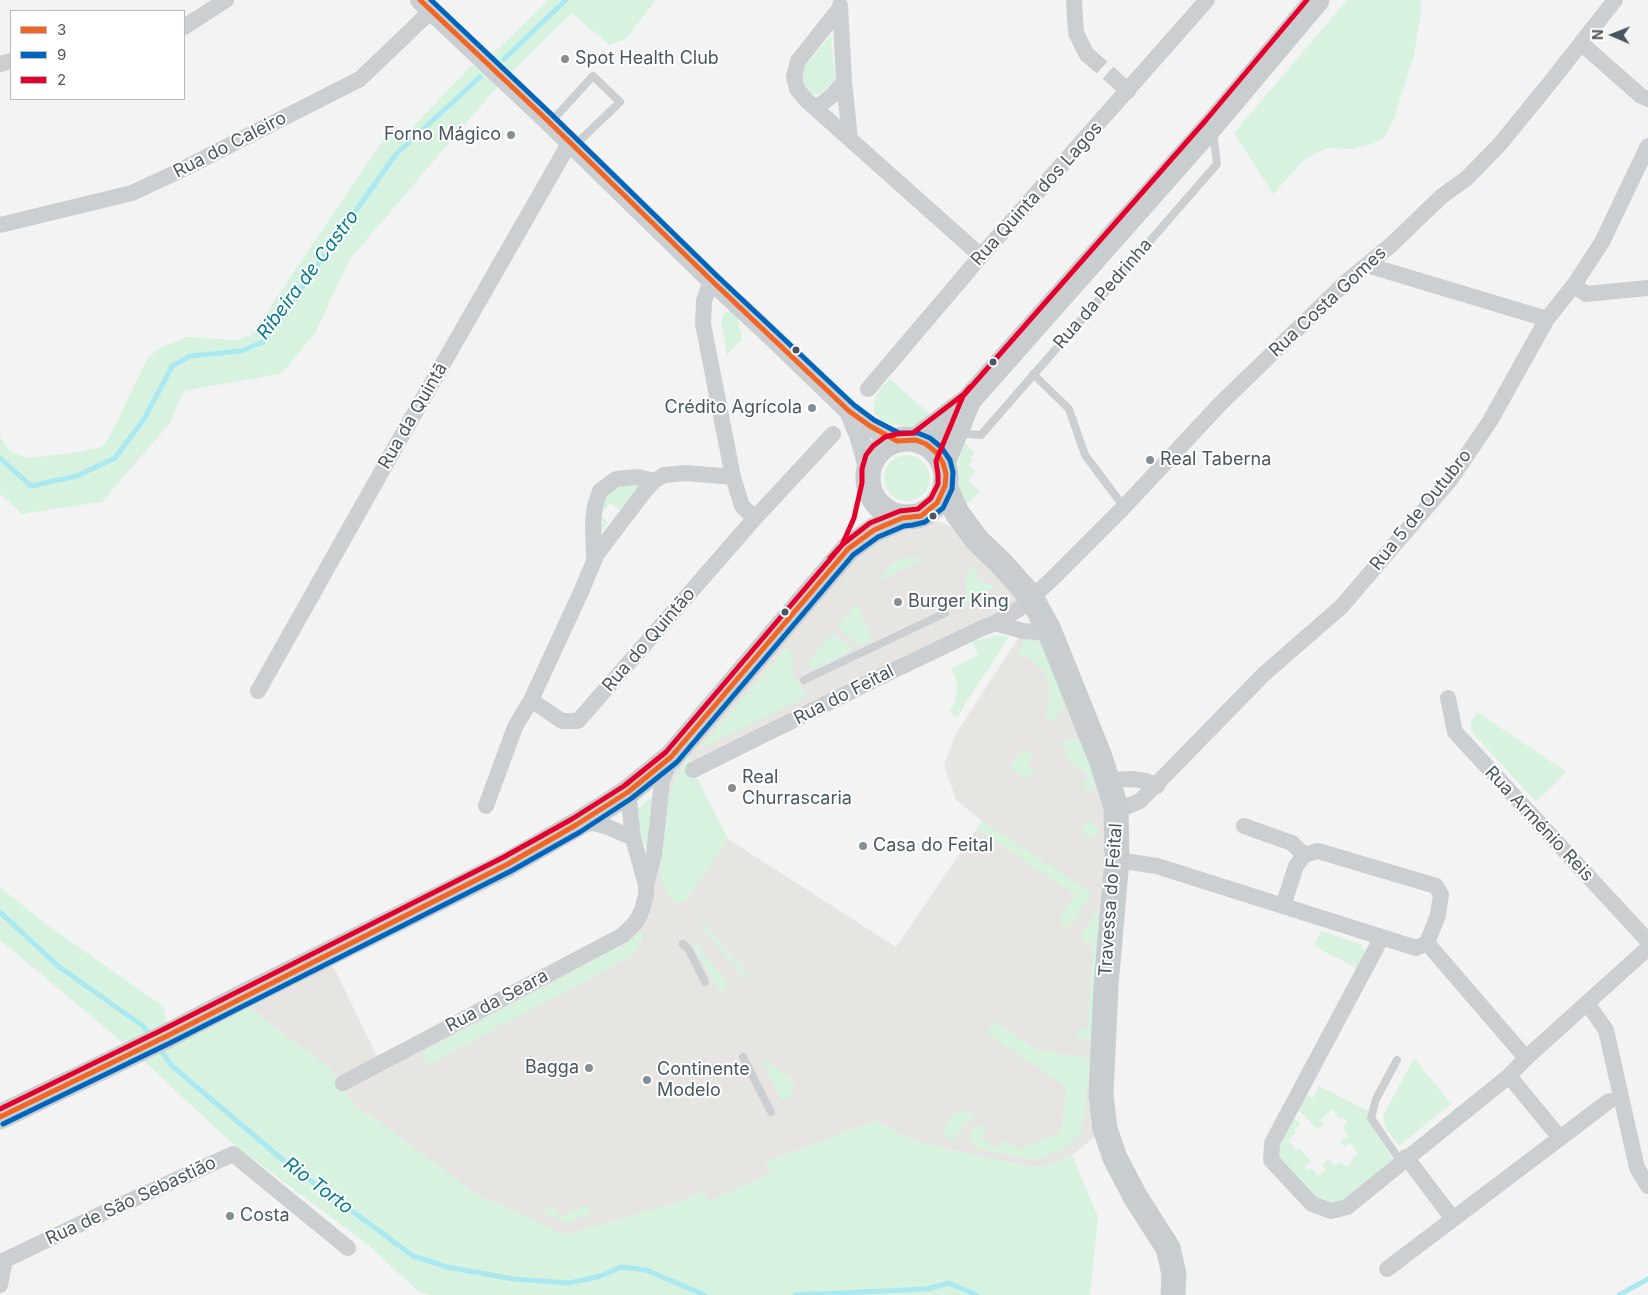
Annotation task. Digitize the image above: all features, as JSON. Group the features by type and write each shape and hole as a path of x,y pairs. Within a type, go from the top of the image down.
{"main road":[{"path":"906,441 969,400 1212,125 1317,0"},
{"path":"0,1117 167,1036 508,864 576,825 628,792 671,757 848,549 874,530 912,517 937,503 957,430 969,400"},
{"path":"848,549 861,520 873,458 887,444 906,441 926,444 936,452 957,513 977,540"},
{"path":"869,478 872,496 878,505 912,517 946,524 977,540"},
{"name":"Travessa do Feital","path":"977,540 1002,564 1031,597 1079,700 1108,780 1116,808 1117,860 1106,985 1101,1095 1105,1129 1119,1166 1136,1198 1168,1248 1174,1274 1173,1295"}],"street":[{"path":"185,26 226,0"},
{"path":"1074,0 1076,33 1087,55 1090,57"},
{"name":"Rua Quinta dos Lagos","path":"868,389 981,256 1207,0"},
{"name":"Rua Costa Gomes","path":"1031,597 1104,528 1221,403 1346,282 1391,245 1442,196 1467,178 1500,144 1582,44 1615,0"},
{"path":"840,4 844,81 850,139"},
{"path":"840,4 798,61 794,77 797,89 806,100 981,256"},
{"path":"426,5 849,411 870,426 906,441"},
{"name":"Rua do Caleiro","path":"0,225 132,193 360,79 426,5"},
{"path":"1582,44 1641,96 1648,99"},
{"path":"1114,78 1128,91"},
{"path":"814,106 820,105 833,95 844,81"},
{"name":"Rua da Quintã","path":"258,691 401,437 572,144"},
{"name":"Rua 5 de Outubro","path":"1116,808 1140,801 1157,786 1264,674 1341,607 1450,480 1490,421 1547,319 1574,285 1602,242 1648,146"},
{"path":"1367,265 1547,319"},
{"path":"711,280 704,301 703,324 733,477 742,506 755,518"},
{"path":"1574,285 1586,294 1648,288"},
{"path":"849,411 859,435 869,478"},
{"name":"Rua do Quintão","path":"530,700 562,721 578,721 755,518 833,434"},
{"path":"486,806 515,727 546,670 597,554 654,481 664,476 686,472 733,477"},
{"path":"594,562 594,506 600,491 616,479 638,477 654,481"},
{"name":"Rua do Feital","path":"693,770 980,628 995,623 1019,609 1031,597"},
{"path":"995,623 1022,631 1037,632 1048,630"},
{"name":"Rua Arménio Reis","path":"1448,698 1455,732 1648,941"},
{"path":"646,885 654,855 662,781 671,757"},
{"path":"1108,780 1133,779 1146,781 1157,786"},
{"path":"628,792 633,838 646,885"},
{"path":"576,825 593,823 608,827 633,838"},
{"path":"1244,826 1292,843 1304,855"},
{"path":"1117,860 1157,866 1416,948 1427,943 1438,915 1441,895 1436,886 1318,851 1304,855 1296,866 1284,906"},
{"name":"Rua da Seara","path":"343,1083 623,935 636,922 642,910 646,895 646,885"},
{"path":"1382,937 1272,1143 1271,1160 1312,1204 1331,1211 1347,1206 1509,1076 1526,1058 1648,948"},
{"path":"1427,943 1526,1058"},
{"path":"1587,1003 1606,1030 1637,1168 1648,1186"},
{"path":"1509,1076 1560,1138"},
{"path":"1387,1269 1609,1102"},
{"name":"Rua de São Sebastião","path":"0,1284 2,1261 233,1154 348,1248"},
{"path":"1403,1160 1453,1219"}],"lane":[{"path":"550,123 593,76 620,102 572,144"},
{"name":"Rua da Pedrinha","path":"957,430 968,434 980,435 1217,164 1212,125"},
{"path":"1033,374 1070,409 1085,455 1124,507"},
{"path":"804,680 945,613"},
{"path":"682,944 688,948 705,982"},
{"path":"743,1057 772,1112"},
{"path":"1397,1060 1376,1099 1371,1118 1403,1160"}],"shaded area":[{"path":"921,516 946,524 977,540 1031,597 693,770 728,839 896,947 982,821 956,800 944,765 957,732 1023,631 1037,632 1116,807 1105,1129 1072,1155 1041,1167 1028,1166 928,1145 908,1138 876,1121 766,1162 771,1173 708,1202 703,1191 677,1203 565,1235 474,1193 353,1103 332,1071 238,999 327,954 380,1062 636,922 662,781 848,549 912,518"}],"green space":[{"path":"548,0 656,0 626,39 609,45 572,13 504,79 350,259 316,331 287,368 279,374 184,391 169,424 102,502 22,514 0,494 0,437 10,451 28,458 79,452 101,447 107,441 148,358 158,349 186,337 236,340 251,335 394,124 406,134 470,67 499,48"},
{"path":"1347,0 1421,0 1421,13 1414,55 1394,119 1384,137 1372,144 1351,149 1327,148 1306,158 1273,194 1234,133"},
{"path":"831,35 835,78 826,90 819,94 811,94 803,87 800,73"},
{"path":"728,311 734,311 738,319 742,339 727,355 721,320"},
{"path":"890,379 934,418 915,426 902,426 884,422 874,413 874,401 880,389"},
{"path":"965,443 975,453 970,458 973,460 968,465 975,471 968,481 980,491 964,507 958,480 959,460"},
{"path":"907,455 920,459 926,465 930,478 926,491 920,497 907,501 894,497 888,491 884,478 888,465 894,459"},
{"path":"636,482 641,484 619,510 610,503 600,515 608,523 599,534 599,511 603,496 612,486"},
{"path":"912,557 922,560 873,584 893,563 902,558"},
{"path":"973,568 978,573 975,576 985,585 989,583 995,588 955,611 963,599 967,588 964,578"},
{"path":"857,603 872,639 859,646 837,627"},
{"path":"832,633 853,650 810,671 810,660"},
{"path":"997,635 1009,637 957,717 949,711 955,703 957,689 956,679 951,669 978,655 972,642"},
{"path":"1027,635 1052,656 1065,690 1063,707 1054,722 1045,716 1049,692 1044,672 1035,662 1017,653"},
{"path":"786,648 795,657 791,664 793,672 806,697 698,750"},
{"path":"1477,712 1567,772 1536,802 1471,731 1471,721"},
{"path":"1073,739 1081,741 1099,785 1094,790 1087,790 1082,786 1089,775 1065,758 1068,752 1061,747 1066,741"},
{"path":"1023,748 1033,755 1027,764 1035,770 1028,780 1010,768"},
{"path":"688,753 693,770 728,839 686,900 676,904 662,885 660,867 669,796 677,774"},
{"path":"653,796 649,855 641,836 637,809"},
{"path":"1092,820 1099,832 1087,838 1081,827"},
{"path":"982,821 1092,893 1068,928 1058,922 1075,895 977,828"},
{"path":"0,887 50,927 164,1007 167,1036 238,999 332,1071 353,1103 474,1193 565,1235 677,1203 703,1191 708,1202 771,1173 766,1162 876,1121 908,1138 928,1145 1028,1166 1041,1167 1072,1155 1098,1217 1090,1295 431,1295 419,1292 367,1244 242,1151 134,1052 0,940"},
{"path":"1099,907 1092,1039 1078,1038 1076,1029 1088,1029 1093,942 1081,942 1083,933"},
{"path":"704,923 750,976 747,980 702,927"},
{"path":"643,930 642,942 629,958 427,1065 422,1052 626,943"},
{"path":"1321,931 1361,944 1366,957 1356,968 1314,946"},
{"path":"695,942 729,987 720,992 693,946"},
{"path":"993,1021 1036,1050 1090,1058 1084,1120 1079,1136 1066,1148 1042,1158 1031,1159 978,1149 972,1145 970,1135 975,1128 983,1126 987,1127 981,1137 995,1149 1003,1139 1017,1150 1061,1132 1066,1087 986,1033"},
{"path":"1414,1058 1451,1104 1399,1146 1385,1127 1383,1116"},
{"path":"762,1059 792,1078 794,1088 792,1096 781,1100"},
{"path":"1319,1086 1368,1111 1373,1127 1393,1160 1347,1199 1335,1203 1321,1202 1279,1165 1278,1138 1293,1117 1301,1124 1294,1130 1296,1133 1288,1141 1296,1150 1299,1148 1311,1161 1305,1166 1308,1170 1311,1168 1318,1176 1326,1169 1322,1165 1329,1159 1335,1166 1341,1161 1346,1167 1353,1162 1351,1159 1358,1153 1350,1143 1345,1147 1340,1142 1348,1136 1342,1128 1347,1123 1343,1117 1340,1119 1332,1110 1320,1120 1324,1125 1318,1129 1298,1110 1305,1094 1313,1098"},
{"path":"966,1111 975,1117 965,1123 958,1133 956,1141 947,1139 944,1133 945,1125 952,1116"},
{"path":"587,1205 592,1213 567,1222 545,1214 545,1210 554,1206 560,1217"}],"waterway":[{"name":"Ribeira de Castro","path":"504,59 566,0"},
{"name":"Ribeira de Castro","path":"0,458 31,486 77,476 115,458 144,419 173,365 191,356 241,351 263,342 396,154 480,77"},
{"name":"Rio Torto","path":"0,912 58,966 143,1026 151,1037"},
{"name":"Rio Torto","path":"159,1048 172,1066 283,1160 413,1256 447,1267 513,1279 568,1283 598,1277 621,1267 646,1270 705,1295"},
{"name":"Rio Torto","path":"1619,1295 1648,1279"},
{"name":"Rio Torto","path":"795,1295 927,1289 949,1283 977,1295"}],"tunnel":[{"path":"1090,57 1114,78"}],"transit line":[{"name":"3","path":"0,1117 167,1036 508,864 576,825 628,792 671,757 848,549 874,530 902,518 921,516 937,503 945,486 946,474 943,463 936,452 926,444 916,440 897,441 870,426 849,411 420,0"},
{"name":"9","path":"3,1124 170,1043 511,871 580,832 632,798 677,762 853,555 878,537 904,526 925,522 943,508 952,489 953,472 950,460 941,447 930,438 918,433 899,433 874,420 854,405 716,275 431,0"},
{"name":"2","path":"0,1109 164,1029 504,857 572,819 624,786 666,752 843,544 870,523 900,511 918,509 931,498 938,484 936,461 963,396 1206,120 1307,0"},
{"name":"2","path":"830,558 842,545 854,518 862,483 862,469 866,455 873,446 885,437 913,433 964,394 970,387"}],"place":[{"name":"Spot Health Club","path":"565,59"},
{"name":"Forno Mágico","path":"511,135"},
{"name":"Crédito Agrícola","path":"812,408"},
{"name":"Real Taberna","path":"1150,460"},
{"name":"Burger King","path":"898,602"},
{"name":"Real Churrascaria","path":"732,788"},
{"name":"Casa do Feital","path":"863,846"},
{"name":"Bagga","path":"589,1068"},
{"name":"Continente Modelo","path":"647,1080"},
{"name":"Costa","path":"230,1216"}]}
